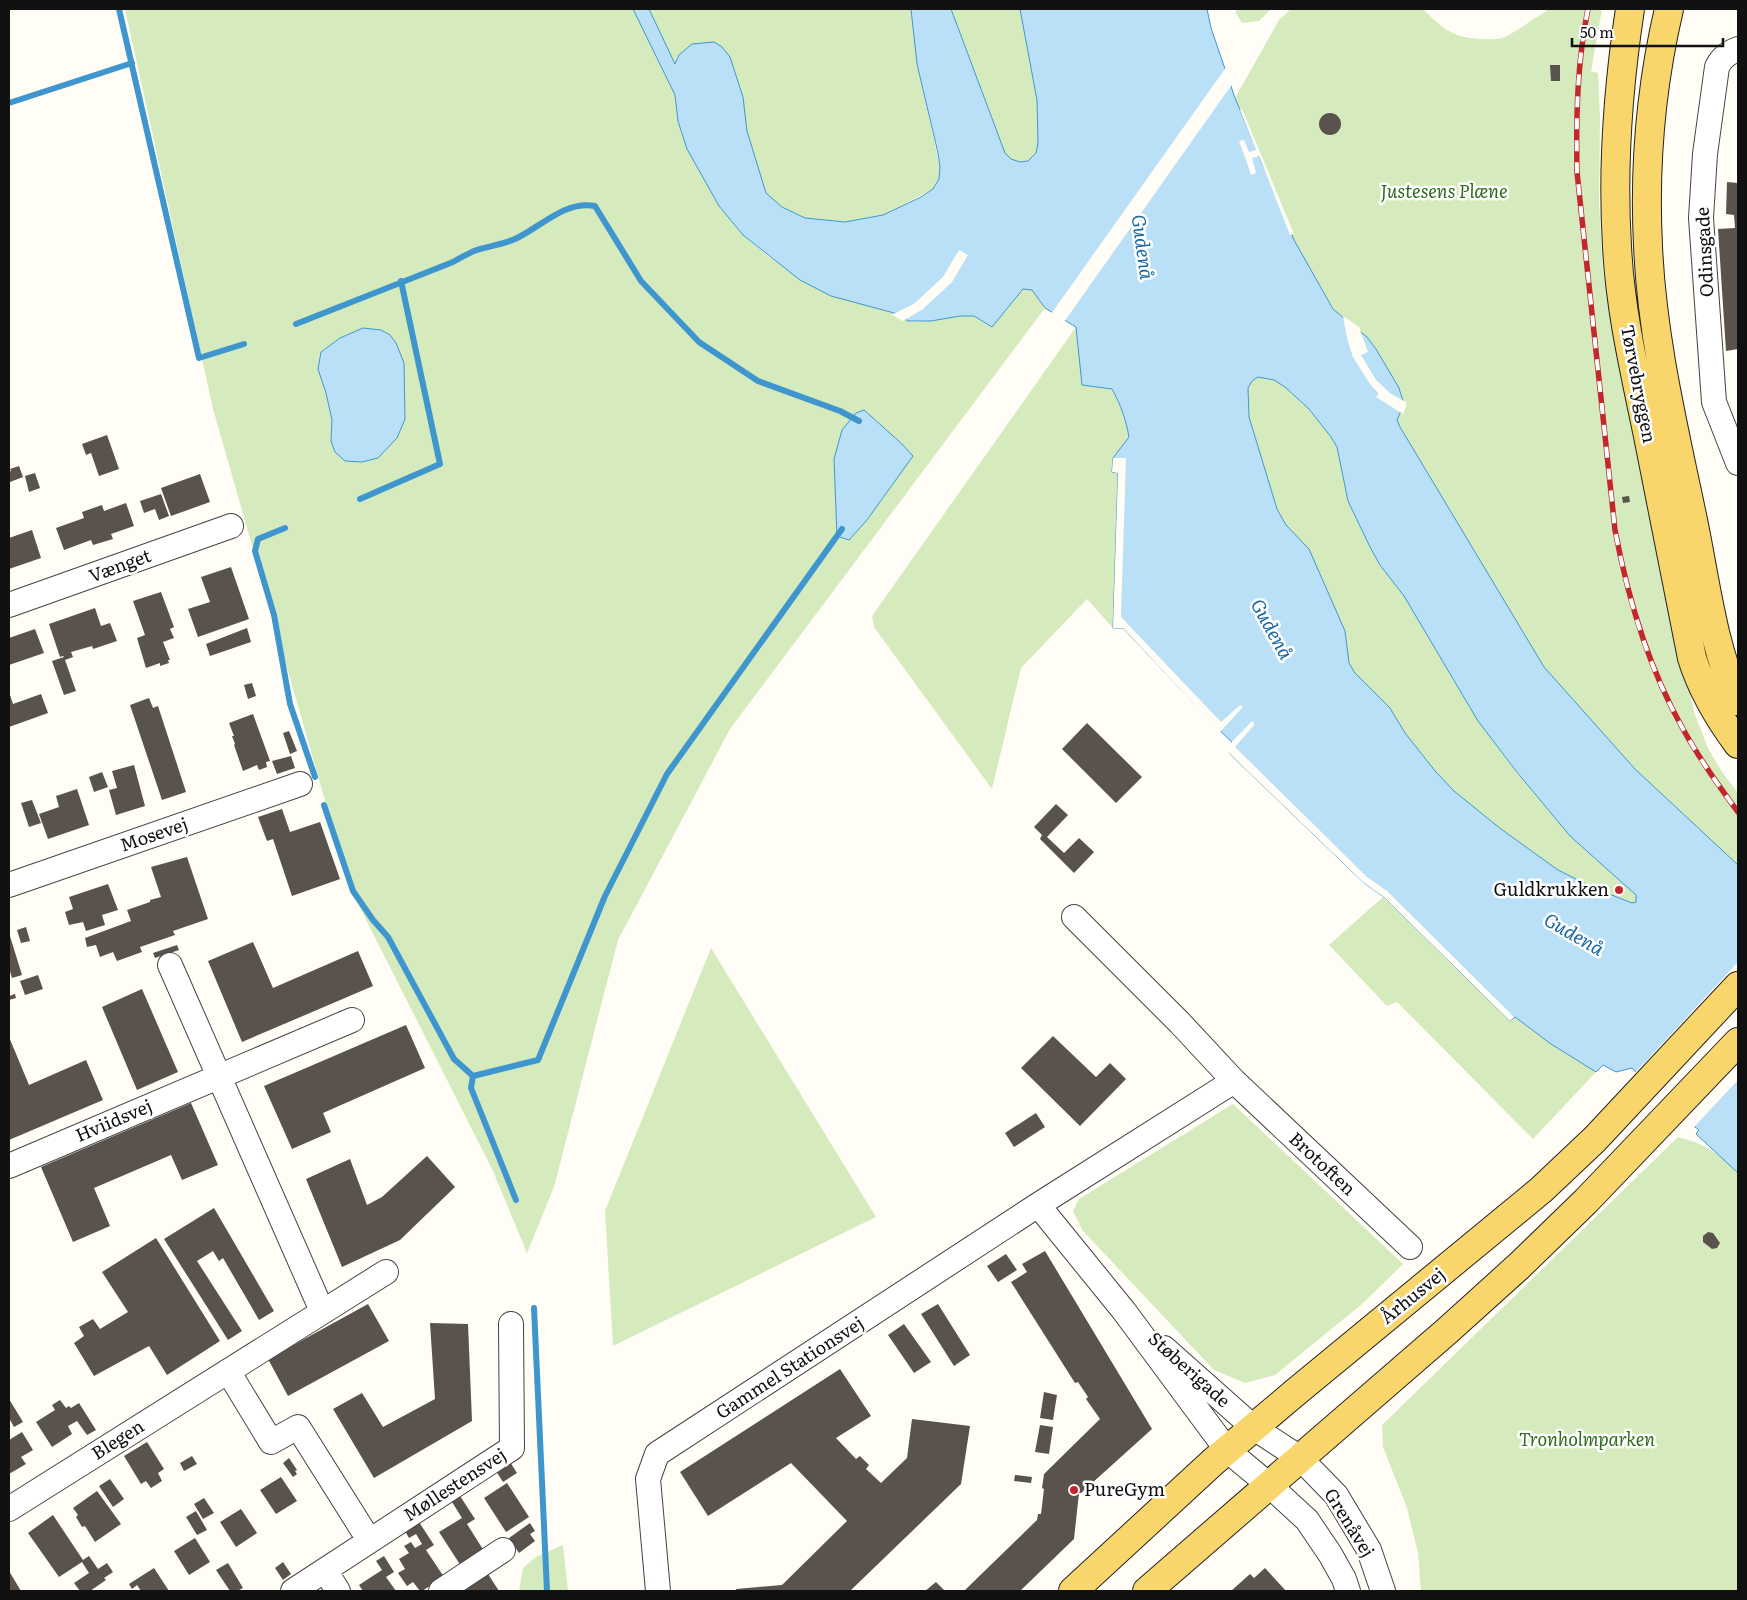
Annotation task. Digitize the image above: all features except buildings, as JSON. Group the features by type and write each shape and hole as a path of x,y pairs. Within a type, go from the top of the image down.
{"main road":[{"name":"Tørvebryggen","path":"1630,9 1623,54 1615,140 1616,247 1621,295 1636,380 1692,658 1699,680 1709,701 1738,744"},
{"name":"Tørvebryggen","path":"1669,9 1654,88 1648,167 1648,245 1652,294 1664,375 1716,635 1729,681 1738,701"},
{"name":"Århusvej","path":"1073,1591 1227,1450 1541,1190 1595,1139 1738,986"},
{"path":"1147,1591 1447,1331 1519,1266 1586,1201 1738,1042"}],"street":[{"name":"Odinsgade","path":"1738,49 1728,53 1717,67 1705,154 1701,218 1714,402 1738,463"},
{"name":"Vænget","path":"9,605 231,526"},
{"name":"Mosevej","path":"9,885 300,784"},
{"name":"Brotoften","path":"1074,917 1180,1022 1234,1082 1410,1247"},
{"path":"170,965 322,1312"},
{"name":"Hviidsvej","path":"9,1166 352,1020"},
{"path":"1038,1205 1234,1082"},
{"name":"Støberigade","path":"1038,1205 1124,1311 1227,1450"},
{"name":"Gammel Stationsvej","path":"658,1591 648,1479 657,1454 1038,1205"},
{"name":"Blegen","path":"9,1509 386,1272"},
{"name":"Støberigade","path":"1124,1311 1254,1428"},
{"name":"Møllestensvej","path":"293,1591 512,1448 511,1324"},
{"path":"228,1371 272,1442 298,1427 369,1540"},
{"name":"Grenåvej","path":"1254,1428 1300,1458 1336,1495 1369,1550 1383,1591"},
{"name":"Grenåvej","path":"1227,1450 1307,1520 1330,1554 1344,1579 1348,1591"},
{"path":"441,1591 503,1550"},
{"path":"325,1570 338,1591"}],"green space":[{"path":"125,9 633,9 675,95 678,121 687,149 719,206 743,235 769,257 909,321 917,322 956,316 972,316 992,327 1023,289 1032,290 1045,308 730,729 618,940 554,1187 527,1253 493,1171 350,888 213,409","holes":["318,369 362,462 331,441 332,420","864,410 913,456 837,536 834,459"]},
{"path":"649,9 911,9 917,64 940,167 939,179 933,189 883,215 845,222 805,218 782,207 765,193 747,131 743,97 679,55 675,65"},
{"path":"951,9 1020,9 1037,100 1038,143 1036,153 1028,161 1020,162 1011,159 1005,153"},
{"path":"1236,9 1271,9 1259,21 1242,23 1236,13"},
{"name":"Justesens Plæne","path":"1291,9 1423,9 1443,27 1463,37 1499,39 1517,30 1548,9 1602,9 1591,71 1598,73 1600,118 1599,203 1603,272 1694,712 1708,748 1722,772 1738,793 1738,865 1635,769 1544,667 1400,427 1397,420 1402,400 1399,388 1367,337 1333,309 1294,240 1235,98 1279,20"},
{"path":"1076,327 1078,350 1112,389 1126,420 1129,438 1113,458 1118,473 1113,628 1087,599 1021,668 992,789 874,627 872,616"},
{"path":"1258,377 1274,380 1285,387 1309,409 1331,437 1337,447 1348,501 1370,547 1380,565 1404,596 1478,721 1516,772 1570,836 1636,895 1636,902 1632,904 1558,870 1501,829 1454,791 1405,733 1390,708 1355,674 1349,663 1345,631 1309,549 1286,525 1277,509 1249,417 1248,388 1252,381"},
{"path":"1383,897 1510,1021 1514,1017 1551,1044 1596,1072 1533,1139 1397,1002 1387,1006 1329,945"},
{"path":"711,948 876,1217 613,1346 605,1211"},
{"path":"1233,1104 1403,1264 1362,1304 1275,1375 1245,1383 1214,1370 1083,1231 1073,1211 1079,1199"},
{"name":"Tronholmparken","path":"1678,1137 1711,1150 1738,1173 1738,1591 1421,1591 1418,1553 1407,1508 1383,1447 1382,1425"},
{"path":"563,1545 568,1591 519,1591 523,1568 536,1557"}],"water":[{"name":"Gudenå","path":"633,9 649,9 675,64 679,55 692,44 714,42 722,47 730,57 743,97 747,131 766,193 782,207 805,218 845,222 883,215 921,197 933,189 939,179 938,153 917,64 911,9 951,9 1005,153 1011,159 1020,162 1028,161 1036,153 1038,143 1037,100 1020,9 1207,9 1211,28 1235,98 1294,240 1333,309 1367,337 1399,388 1404,404 1397,420 1400,427 1544,667 1635,769 1738,865 1738,1173 1696,1134 1699,1130 1632,1068 1616,1072 1603,1065 1596,1072 1551,1044 1515,1017 1510,1021 1384,897 1364,883 1228,752 1232,742 1123,628 1113,628 1118,473 1112,472 1113,458 1129,437 1123,413 1112,389 1082,385 1076,327 1045,308 1032,290 1023,289 992,327 974,316 960,316 931,321 908,321 894,313 831,296 800,280 743,235 719,206 687,149 678,121 675,95","holes":["1258,377 1274,380 1285,387 1309,409 1337,447 1348,501 1370,547 1380,565 1404,596 1478,721 1516,771 1570,836 1636,895 1636,902 1632,903 1594,888 1558,870 1501,829 1454,791 1405,733 1390,708 1355,673 1349,663 1345,631 1309,549 1286,525 1277,509 1249,417 1248,388 1252,381"]},
{"path":"363,328 381,330 390,335 396,343 404,363 405,419 397,438 378,458 362,462 345,461 335,452 331,441 332,420 318,369 321,352 340,338"},
{"path":"864,410 913,456 867,520 849,540 837,536 834,459 842,430 856,413"}],"pier":[{"path":"1227,66 1233,83 1064,322 1051,314"},
{"path":"1242,109 1294,234 1290,235 1259,156 1252,158 1256,173 1251,175 1239,141 1244,140 1249,152 1256,150 1240,110"},
{"path":"959,250 968,255 952,282 923,309 903,321 892,315 915,303 943,277"},
{"path":"1343,316 1359,327 1368,352 1361,355 1376,380 1391,394 1406,402 1403,414 1376,397 1379,394 1370,384 1353,357"},
{"path":"1113,458 1126,458 1121,617 1221,722 1240,705 1243,707 1219,733 1123,628 1113,628 1118,473 1112,472"},
{"path":"1252,721 1255,724 1235,747 1367,877 1387,891 1514,1017 1510,1021 1384,897 1364,883 1229,753 1226,754 1228,746"},
{"path":"1738,962 1738,1080 1693,1128 1635,1073"}],"waterway":[{"path":"119,9 199,358 244,344"},
{"path":"9,103 132,63"},
{"path":"296,324 453,262 474,251 515,239 563,211 584,205 595,206 641,281 699,342 758,381 840,411 859,421"},
{"path":"360,499 440,464 401,281"},
{"path":"285,528 258,539 255,551 274,615 290,704 315,777"},
{"path":"324,805 353,891 373,920 388,937 454,1059 473,1076 538,1060 605,896 667,774 842,529"},
{"path":"473,1076 471,1088 516,1200"},
{"path":"534,1308 547,1591"}],"railway":[{"path":"1588,9 1584,29 1578,90 1577,172 1615,530 1633,607 1659,681 1689,740 1738,812"}],"place":[{"name":"Guldkrukken","path":"1619,890"},
{"name":"PureGym","path":"1074,1490"}]}
